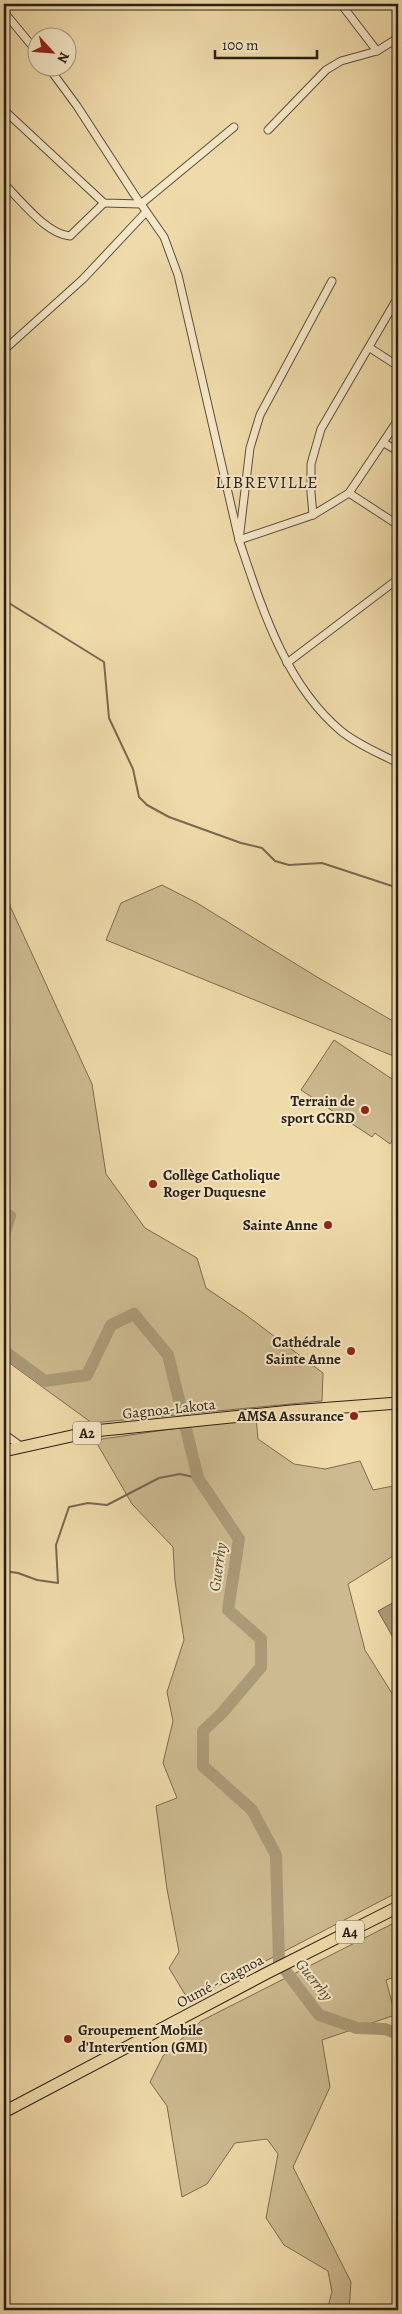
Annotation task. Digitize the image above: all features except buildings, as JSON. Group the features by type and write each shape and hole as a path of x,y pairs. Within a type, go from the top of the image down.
{"main road":[{"name":"Gagnoa-Lakota","path":"4,1451 94,1431 291,1411 398,1403"},
{"name":"Oumé - Gagnoa","path":"4,2112 267,1973 398,1907"}],"street":[{"path":"4,9 11,4"},
{"path":"341,4 377,51"},
{"path":"4,12 28,41"},
{"path":"268,130 326,70 341,61 377,51 398,38"},
{"path":"56,78 164,237 178,275 239,540 255,587 287,663 302,688 343,732 364,746 398,763"},
{"path":"4,110 104,203 141,204 234,127"},
{"path":"4,184 52,230 62,235 70,236 104,203"},
{"path":"4,350 83,279 146,212"},
{"path":"239,540 250,448 260,416 332,282"},
{"path":"313,515 310,492 312,464 321,429 370,348 398,297"},
{"path":"370,348 398,366"},
{"path":"239,540 313,515 350,493 398,420"},
{"path":"384,443 398,451"},
{"path":"350,493 398,525"},
{"path":"287,663 398,579"},
{"path":"4,1434 22,1447"}],"shaded area":[{"path":"4,864 10,906 92,1084 106,1174 145,1228 197,1258 206,1288 246,1315 323,1373 322,1401 92,1423 4,1359"},
{"path":"162,885 197,903 317,977 398,1024 398,1055 391,1055 106,940 121,903"},
{"name":"Terrain de sport CCRD","path":"334,1040 398,1083 398,1131 390,1144 375,1133 372,1137 301,1090"},
{"path":"256,1417 258,1439 294,1464 325,1469 360,1461 373,1490 398,1485 398,1553 348,1584 365,1650 398,1703 398,1892 189,2001 169,1968 179,1952 167,1889 156,1806 177,1798 163,1763 173,1721 167,1692 184,1640 175,1581 173,1547 132,1504 95,1440"},
{"path":"394,1602 398,1610 398,1639 395,1641 378,1611"},
{"path":"392,1924 398,1939 398,1976 386,1980 395,2015 322,2040 330,2087 293,2167 351,2282 349,2310 327,2310 332,2292 328,2271 284,2245 266,2218 278,2154 267,2139 235,2143 207,2184 182,2197 167,2106 150,2082 163,2056 201,2021"}],"waterway":[{"path":"4,600 104,662 109,718 133,769 139,797 147,805 169,817 241,843 262,848 275,861 289,865 322,863 398,888"},
{"name":"Guerrhy","path":"4,1214 10,1216 4,1234"},
{"name":"Guerrhy","path":"4,1351 45,1381 87,1375 111,1325 134,1314 168,1355 198,1478 239,1539 228,1610 261,1639 261,1667 222,1713 203,1731 203,1766 252,1810 276,1855 279,1962 319,2015 357,2028 385,2029 398,2034"},
{"path":"4,1571 18,1573 37,1580 58,1583 56,1545 69,1507 88,1503 107,1505 159,1478 180,1474 198,1478"}],"place":[{"name":"Terrain de sport CCRD","path":"365,1110"},
{"name":"Collège Catholique Roger Duquesne","path":"153,1184"},
{"name":"Sainte Anne","path":"328,1225"},
{"name":"Cathédrale Sainte Anne","path":"351,1351"},
{"name":"AMSA Assurance","path":"354,1416"},
{"name":"Groupement Mobile d'Intervention (GMI)","path":"68,2039"}],"district":[{"name":"LIBREVILLE","path":"267,482"}]}
